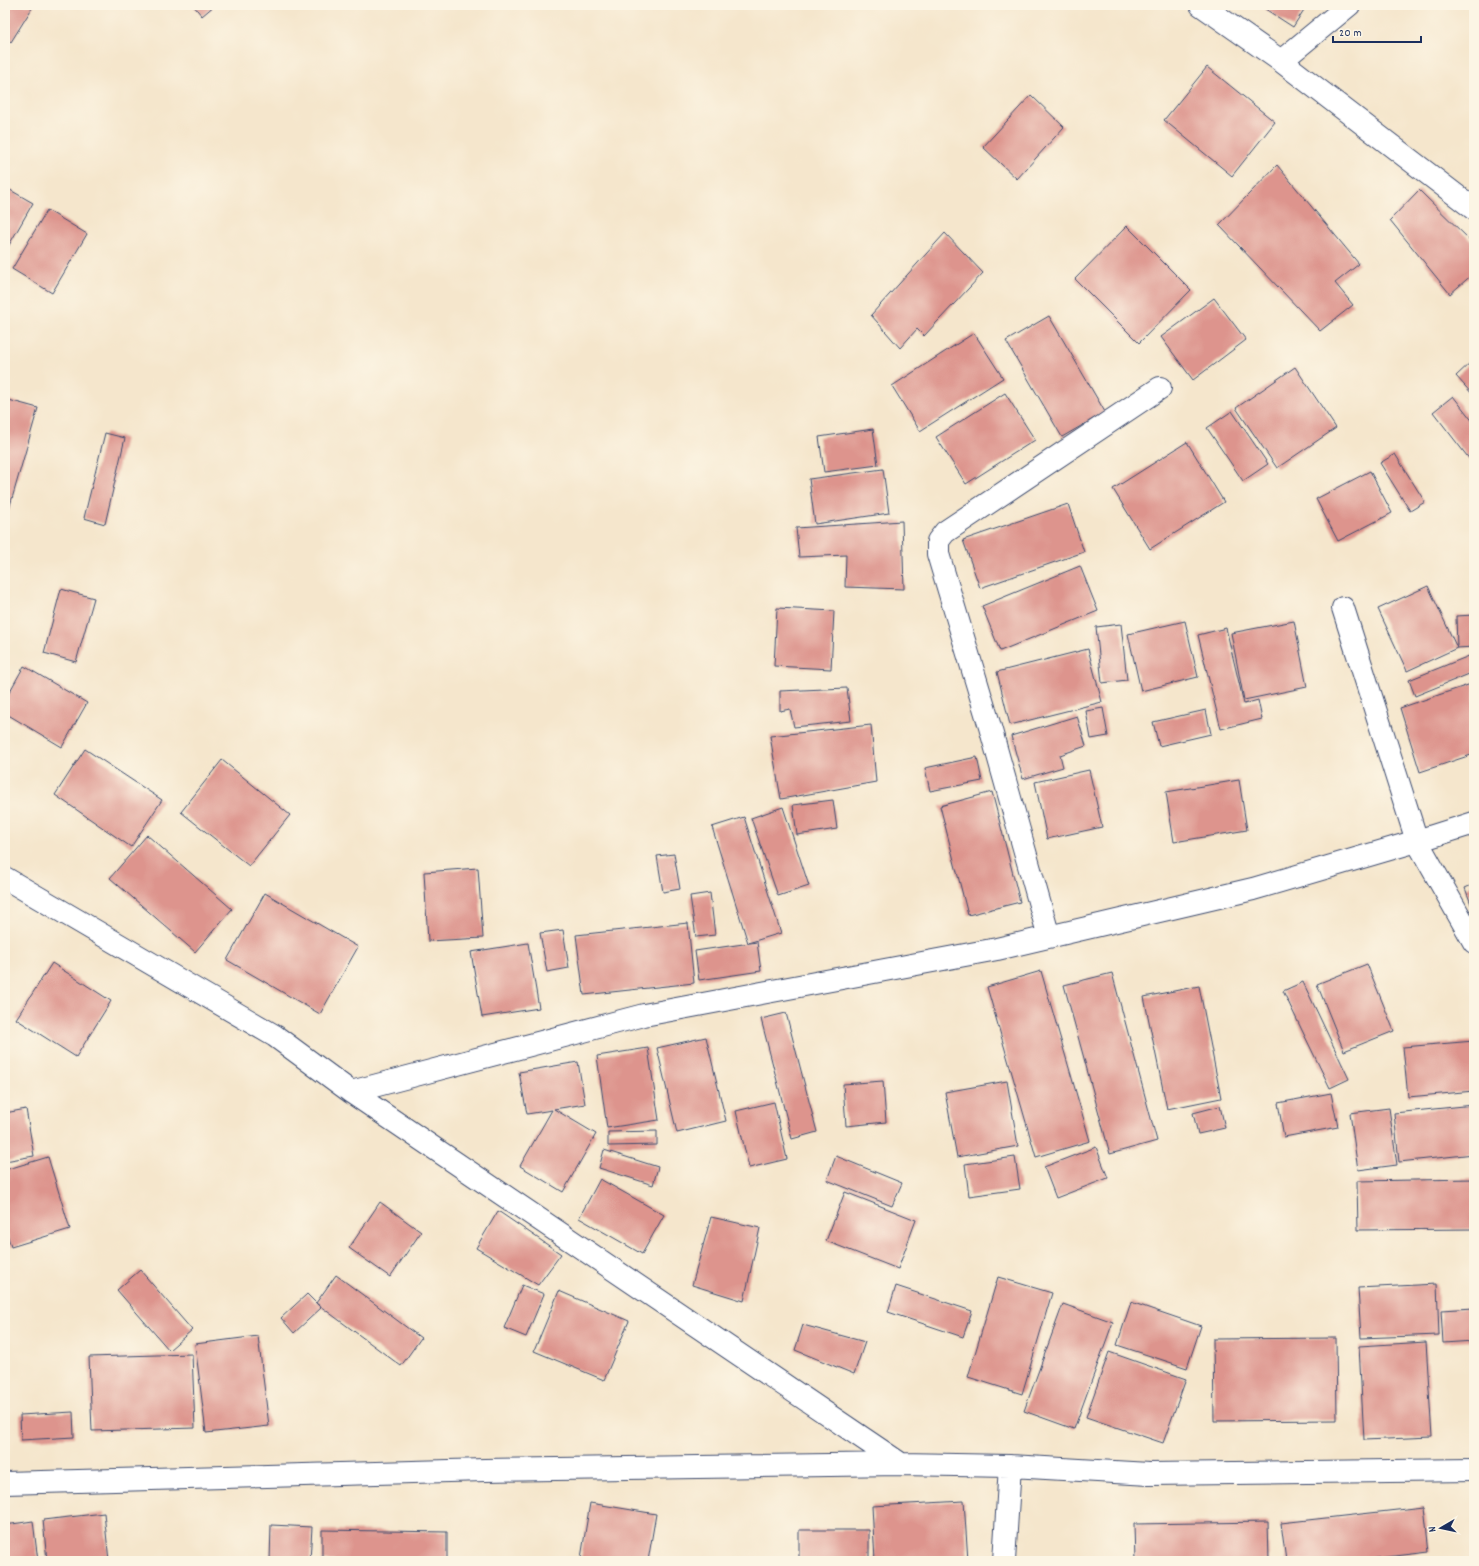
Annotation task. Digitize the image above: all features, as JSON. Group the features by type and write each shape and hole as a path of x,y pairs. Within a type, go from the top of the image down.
{"street":[{"path":"1201,5 1281,61 1474,209"},
{"path":"1281,61 1349,5"},
{"path":"1049,937 990,726 938,554 938,541 945,532 1160,388"},
{"path":"1343,608 1418,841 1474,942"},
{"path":"351,1092 644,1015 997,949 1253,889 1418,841 1474,823"},
{"path":"5,878 275,1036 351,1092 901,1464"},
{"path":"5,1483 485,1470 901,1464 1010,1466 1148,1474 1474,1470"},
{"path":"1004,1561 1010,1466"}],"building":[{"path":"5,5 34,5 11,42 5,38"},
{"path":"193,5 215,5 202,16"},
{"path":"1259,5 1307,5 1293,27"},
{"path":"1207,67 1275,122 1232,176 1164,120"},
{"path":"1031,95 1064,127 1017,179 983,147"},
{"path":"1277,165 1359,264 1335,283 1353,305 1320,331 1219,225"},
{"path":"5,187 33,203 5,252"},
{"path":"1419,190 1474,244 1474,273 1450,294 1390,220"},
{"path":"47,210 87,234 52,293 12,269"},
{"path":"1127,226 1191,290 1139,343 1075,279"},
{"path":"945,233 983,273 924,336 917,329 900,348 871,315"},
{"path":"1214,298 1246,340 1193,380 1161,337"},
{"path":"1049,316 1105,412 1062,437 1006,341"},
{"path":"974,333 1003,378 920,431 892,386"},
{"path":"1471,362 1474,365 1474,396 1456,376"},
{"path":"1295,367 1336,428 1277,468 1236,408"},
{"path":"1005,393 1035,440 966,484 936,437"},
{"path":"1453,396 1474,423 1474,465 1433,412"},
{"path":"5,399 38,408 5,523"},
{"path":"1232,411 1268,464 1243,481 1207,428"},
{"path":"873,429 878,465 824,472 819,437"},
{"path":"105,433 125,438 105,524 84,518"},
{"path":"1187,442 1224,502 1150,549 1113,489"},
{"path":"1395,454 1425,502 1410,511 1380,463"},
{"path":"883,469 889,513 815,524 809,479"},
{"path":"1370,471 1392,513 1338,541 1316,499"},
{"path":"1068,504 1084,552 980,588 963,540"},
{"path":"902,521 904,589 845,587 846,555 799,557 796,528"},
{"path":"1080,566 1098,611 1000,651 982,606"},
{"path":"1428,586 1457,648 1407,671 1378,609"},
{"path":"61,589 94,598 76,662 44,653"},
{"path":"777,608 834,611 831,669 774,666"},
{"path":"1474,615 1474,647 1457,648 1456,616"},
{"path":"1185,621 1198,677 1141,691 1128,634"},
{"path":"1294,621 1307,687 1244,700 1231,633"},
{"path":"1121,624 1127,680 1102,683 1096,627"},
{"path":"1226,628 1244,704 1258,700 1262,719 1221,729 1198,635"},
{"path":"1088,649 1102,702 1010,725 997,672"},
{"path":"1474,654 1474,672 1415,696 1409,680"},
{"path":"24,666 87,703 62,747 5,713 5,700"},
{"path":"1474,683 1474,754 1420,772 1400,708"},
{"path":"847,688 851,721 794,727 790,709 780,711 780,691"},
{"path":"1103,708 1108,736 1091,739 1086,711"},
{"path":"1206,710 1211,734 1159,746 1153,722"},
{"path":"1077,716 1086,746 1060,755 1063,767 1023,779 1011,736"},
{"path":"871,725 876,782 781,799 770,736"},
{"path":"85,749 162,800 131,847 55,795"},
{"path":"977,757 982,781 930,791 925,768"},
{"path":"222,760 290,815 249,866 181,812"},
{"path":"1089,770 1102,827 1047,839 1035,782"},
{"path":"1239,780 1247,830 1174,842 1166,792"},
{"path":"992,792 1020,902 968,915 940,806"},
{"path":"833,800 837,829 797,835 793,805"},
{"path":"783,807 809,886 778,896 751,818"},
{"path":"744,817 781,933 748,943 712,827"},
{"path":"147,835 232,909 195,952 110,878"},
{"path":"674,854 680,889 663,892 657,856"},
{"path":"478,868 483,938 428,941 424,872"},
{"path":"1474,884 1474,912 1465,888"},
{"path":"265,893 358,947 320,1014 227,960"},
{"path":"710,893 715,935 696,937 690,896"},
{"path":"688,923 694,983 584,995 576,935"},
{"path":"563,930 569,968 547,972 540,933"},
{"path":"757,942 761,971 699,980 695,951"},
{"path":"528,943 539,1008 482,1017 471,952"},
{"path":"52,963 111,1001 76,1057 16,1019"},
{"path":"1367,964 1394,1031 1344,1051 1317,984"},
{"path":"1041,971 1090,1141 1036,1157 987,987"},
{"path":"1112,973 1157,1141 1110,1154 1064,985"},
{"path":"1303,982 1349,1079 1330,1088 1283,991"},
{"path":"1199,986 1221,1098 1167,1109 1144,997"},
{"path":"786,1013 817,1132 792,1139 761,1019"},
{"path":"706,1037 726,1121 677,1133 657,1048"},
{"path":"1474,1041 1474,1091 1408,1097 1403,1047"},
{"path":"648,1048 659,1120 607,1128 597,1056"},
{"path":"578,1062 585,1104 554,1109 596,1134 563,1192 520,1166 552,1110 527,1114 519,1072"},
{"path":"883,1081 886,1122 846,1126 843,1084"},
{"path":"1007,1081 1018,1146 957,1157 945,1092"},
{"path":"1331,1093 1338,1127 1284,1137 1278,1103"},
{"path":"774,1102 787,1159 749,1168 736,1111"},
{"path":"1474,1105 1474,1154 1399,1162 1394,1113"},
{"path":"1220,1106 1225,1128 1198,1134 1193,1113"},
{"path":"1389,1108 1397,1165 1358,1170 1350,1113"},
{"path":"26,1109 34,1156 5,1161 5,1113"},
{"path":"657,1131 657,1145 608,1146 608,1132"},
{"path":"1096,1147 1108,1178 1056,1198 1044,1167"},
{"path":"604,1150 658,1167 653,1185 599,1168"},
{"path":"836,1156 902,1183 892,1206 827,1180"},
{"path":"48,1157 70,1229 11,1247 5,1227 5,1170"},
{"path":"1015,1157 1020,1189 969,1196 965,1164"},
{"path":"600,1179 664,1215 642,1254 579,1218"},
{"path":"1474,1179 1474,1229 1358,1230 1357,1181"},
{"path":"845,1192 916,1220 898,1269 826,1241"},
{"path":"380,1202 421,1232 390,1277 349,1248"},
{"path":"498,1211 561,1254 538,1285 476,1248"},
{"path":"711,1217 760,1228 744,1301 692,1285"},
{"path":"140,1270 192,1330 169,1350 117,1290"},
{"path":"336,1275 421,1338 401,1366 316,1303"},
{"path":"998,1277 1052,1293 1022,1394 968,1377"},
{"path":"1437,1284 1439,1335 1361,1338 1358,1288"},
{"path":"522,1285 544,1294 526,1337 504,1328"},
{"path":"896,1286 972,1311 963,1337 888,1312"},
{"path":"559,1291 629,1321 604,1380 534,1351"},
{"path":"307,1294 321,1308 294,1333 281,1318"},
{"path":"1131,1302 1201,1326 1187,1368 1117,1345"},
{"path":"1063,1304 1113,1322 1074,1429 1024,1411"},
{"path":"1474,1308 1474,1341 1443,1343 1441,1310"},
{"path":"803,1325 865,1342 854,1374 795,1350"},
{"path":"258,1336 269,1426 206,1433 195,1344"},
{"path":"1336,1338 1337,1420 1214,1421 1213,1339"},
{"path":"1426,1342 1432,1437 1364,1440 1359,1346"},
{"path":"1109,1352 1186,1379 1163,1443 1086,1417"},
{"path":"192,1354 195,1428 92,1431 89,1357"},
{"path":"73,1412 74,1437 21,1440 20,1415"},
{"path":"964,1501 968,1561 875,1561 872,1506"},
{"path":"590,1503 656,1514 648,1561 600,1561 581,1558"},
{"path":"1424,1507 1429,1552 1353,1561 1286,1561 1281,1523"},
{"path":"104,1513 109,1561 47,1561 43,1520"},
{"path":"33,1521 38,1561 5,1561 5,1525"},
{"path":"1268,1522 1269,1561 1135,1561 1134,1524"},
{"path":"271,1525 312,1527 310,1561 270,1561"},
{"path":"322,1530 447,1532 447,1561 322,1561"},
{"path":"799,1530 869,1530 869,1561 799,1561"}]}
